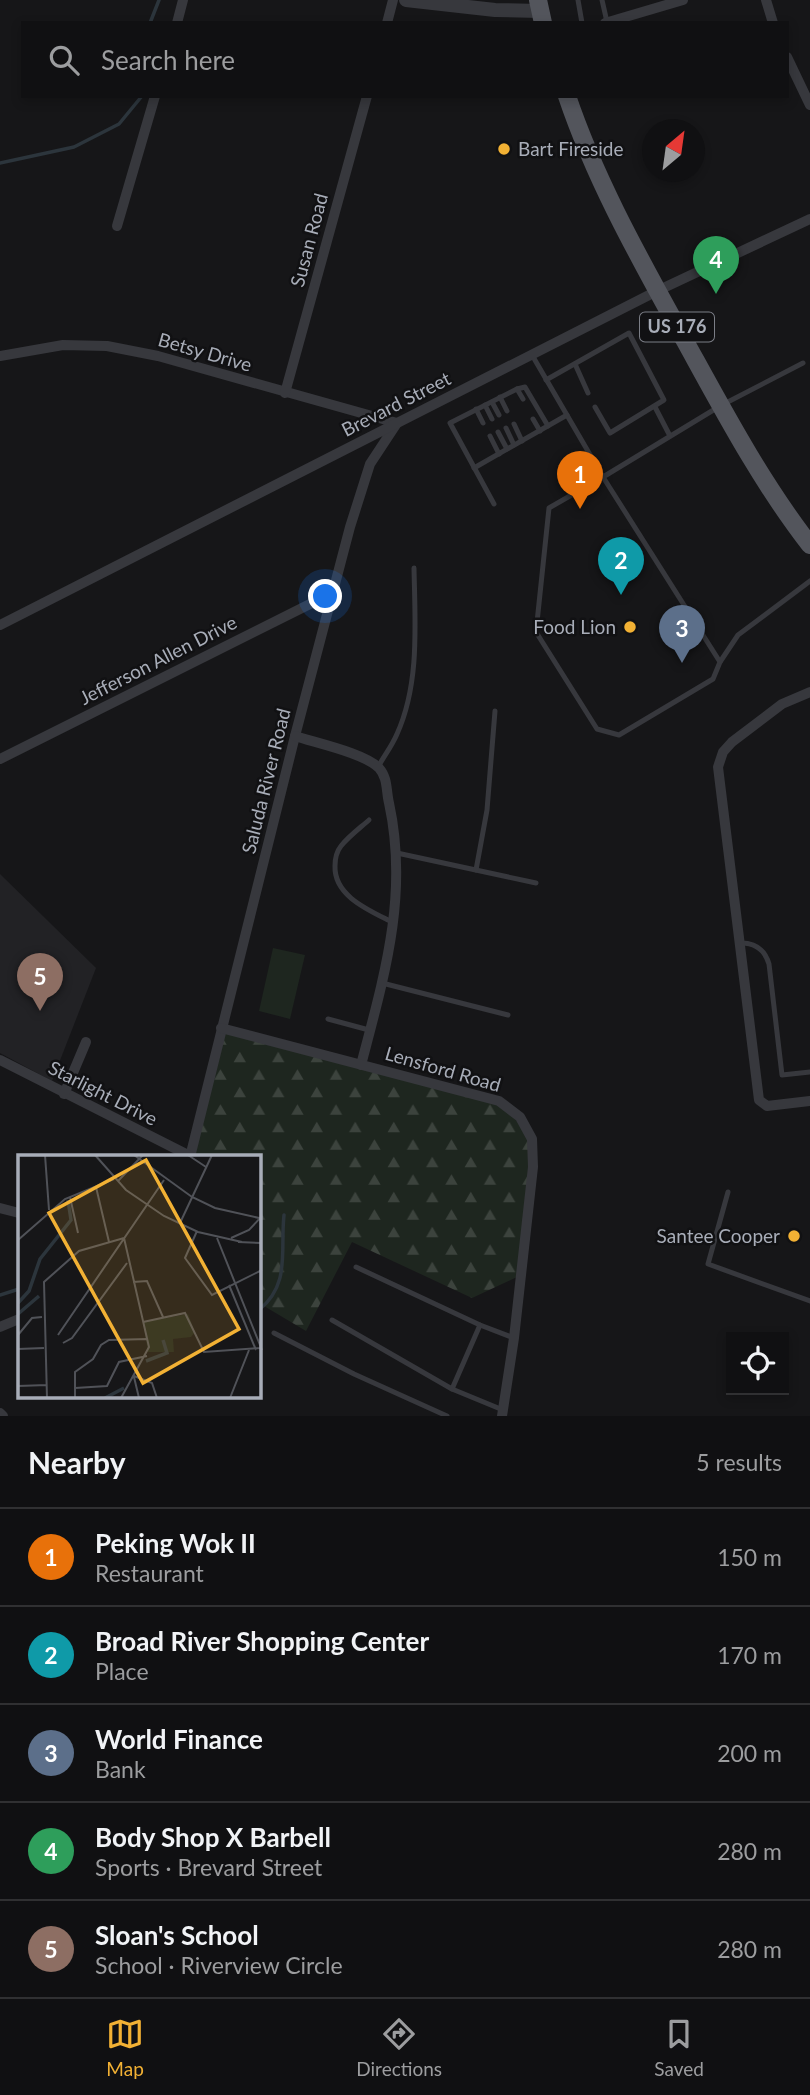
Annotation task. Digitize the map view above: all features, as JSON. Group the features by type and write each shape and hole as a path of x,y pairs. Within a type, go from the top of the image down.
{"main road":[{"name":"US 176","path":"568,98 578,128 619,220 657,291 760,472 806,533"}],"street":[{"path":"178,21 183,0"},
{"path":"388,21 393,0"},
{"path":"408,0 502,5 540,11"},
{"path":"610,21 683,0"},
{"path":"766,0 772,21"},
{"path":"789,61 810,105"},
{"path":"117,226 154,98"},
{"name":"Susan Road","path":"285,393 366,98"},
{"name":"Brevard Street","path":"0,625 657,291 810,219"},
{"name":"Betsy Drive","path":"0,356 63,345 107,346 158,356 397,423"},
{"name":"Saluda River Road","path":"190,1155 331,593 370,464 397,423"},
{"name":"Jefferson Allen Drive","path":"0,759 331,593"},
{"path":"810,692 782,704 732,742 723,752 718,767 760,1100 767,1106 810,1101"},
{"path":"295,736 371,762 378,767 387,783 398,871 394,923 361,1065"},
{"name":"Lensford Road","path":"221,1028 499,1101 520,1117 532,1139 533,1167 503,1413"},
{"path":"64,1094 86,1042"},
{"name":"Starlight Drive","path":"0,1060 186,1155"},
{"path":"0,1208 18,1213"},
{"path":"0,1327 18,1319"}],"lane":[{"path":"578,0 582,21"},
{"path":"601,0 606,21"},
{"path":"546,380 629,333 664,400 610,433 596,407"},
{"path":"532,355 603,477 720,662"},
{"path":"803,363 720,405 549,508 536,632 597,729 619,735 713,678 738,635 810,581"},
{"path":"575,364 588,393"},
{"path":"494,504 450,423 525,387 548,426"},
{"path":"517,389 523,399"},
{"path":"500,397 507,411"},
{"path":"492,402 499,415"},
{"path":"485,405 492,419"},
{"path":"655,407 670,436"},
{"path":"476,409 483,423"},
{"path":"474,468 568,415"},
{"path":"533,419 540,431"},
{"path":"514,424 522,441"},
{"path":"506,428 514,445"},
{"path":"498,432 507,449"},
{"path":"490,436 499,454"},
{"path":"378,767 397,735 409,700 415,637 414,568"},
{"path":"476,870 487,810 495,711"},
{"path":"369,820 342,844 338,851 335,870 337,880 348,896 364,908 394,923"},
{"path":"397,853 536,883"},
{"path":"740,943 748,943 763,951 770,968 782,1075 810,1072"},
{"path":"382,983 508,1015"},
{"path":"328,1019 370,1030"},
{"path":"729,1192 708,1264 810,1301"},
{"path":"356,1267 513,1338"},
{"path":"332,1320 452,1389 503,1413"},
{"path":"452,1389 480,1325"},
{"path":"274,1333 354,1374 447,1416"}],"shaded area":[{"path":"0,874 96,968 52,1081 0,1053"}],"green space":[{"path":"273,948 305,955 290,1019 259,1011"},
{"path":"221,1028 499,1101 532,1138 519,1276 472,1298 352,1242 306,1331 261,1304 261,1155 190,1155"}],"waterway":[{"path":"151,21 159,0"},
{"path":"0,163 74,147 119,124 140,98"},
{"path":"261,1308 276,1289 280,1278 284,1215"},
{"path":"0,1295 18,1289"}],"place":[{"name":"Bart Fireside","path":"504,149"},
{"name":"Body Shop X Barbell","path":"716,294"},
{"name":"Peking Wok II","path":"580,509"},
{"name":"Broad River Shopping Center","path":"621,595"},
{"name":"Food Lion","path":"630,627"},
{"name":"World Finance","path":"682,663"},
{"name":"Sloan's School","path":"40,1011"},
{"name":"Santee Cooper","path":"794,1236"}]}
